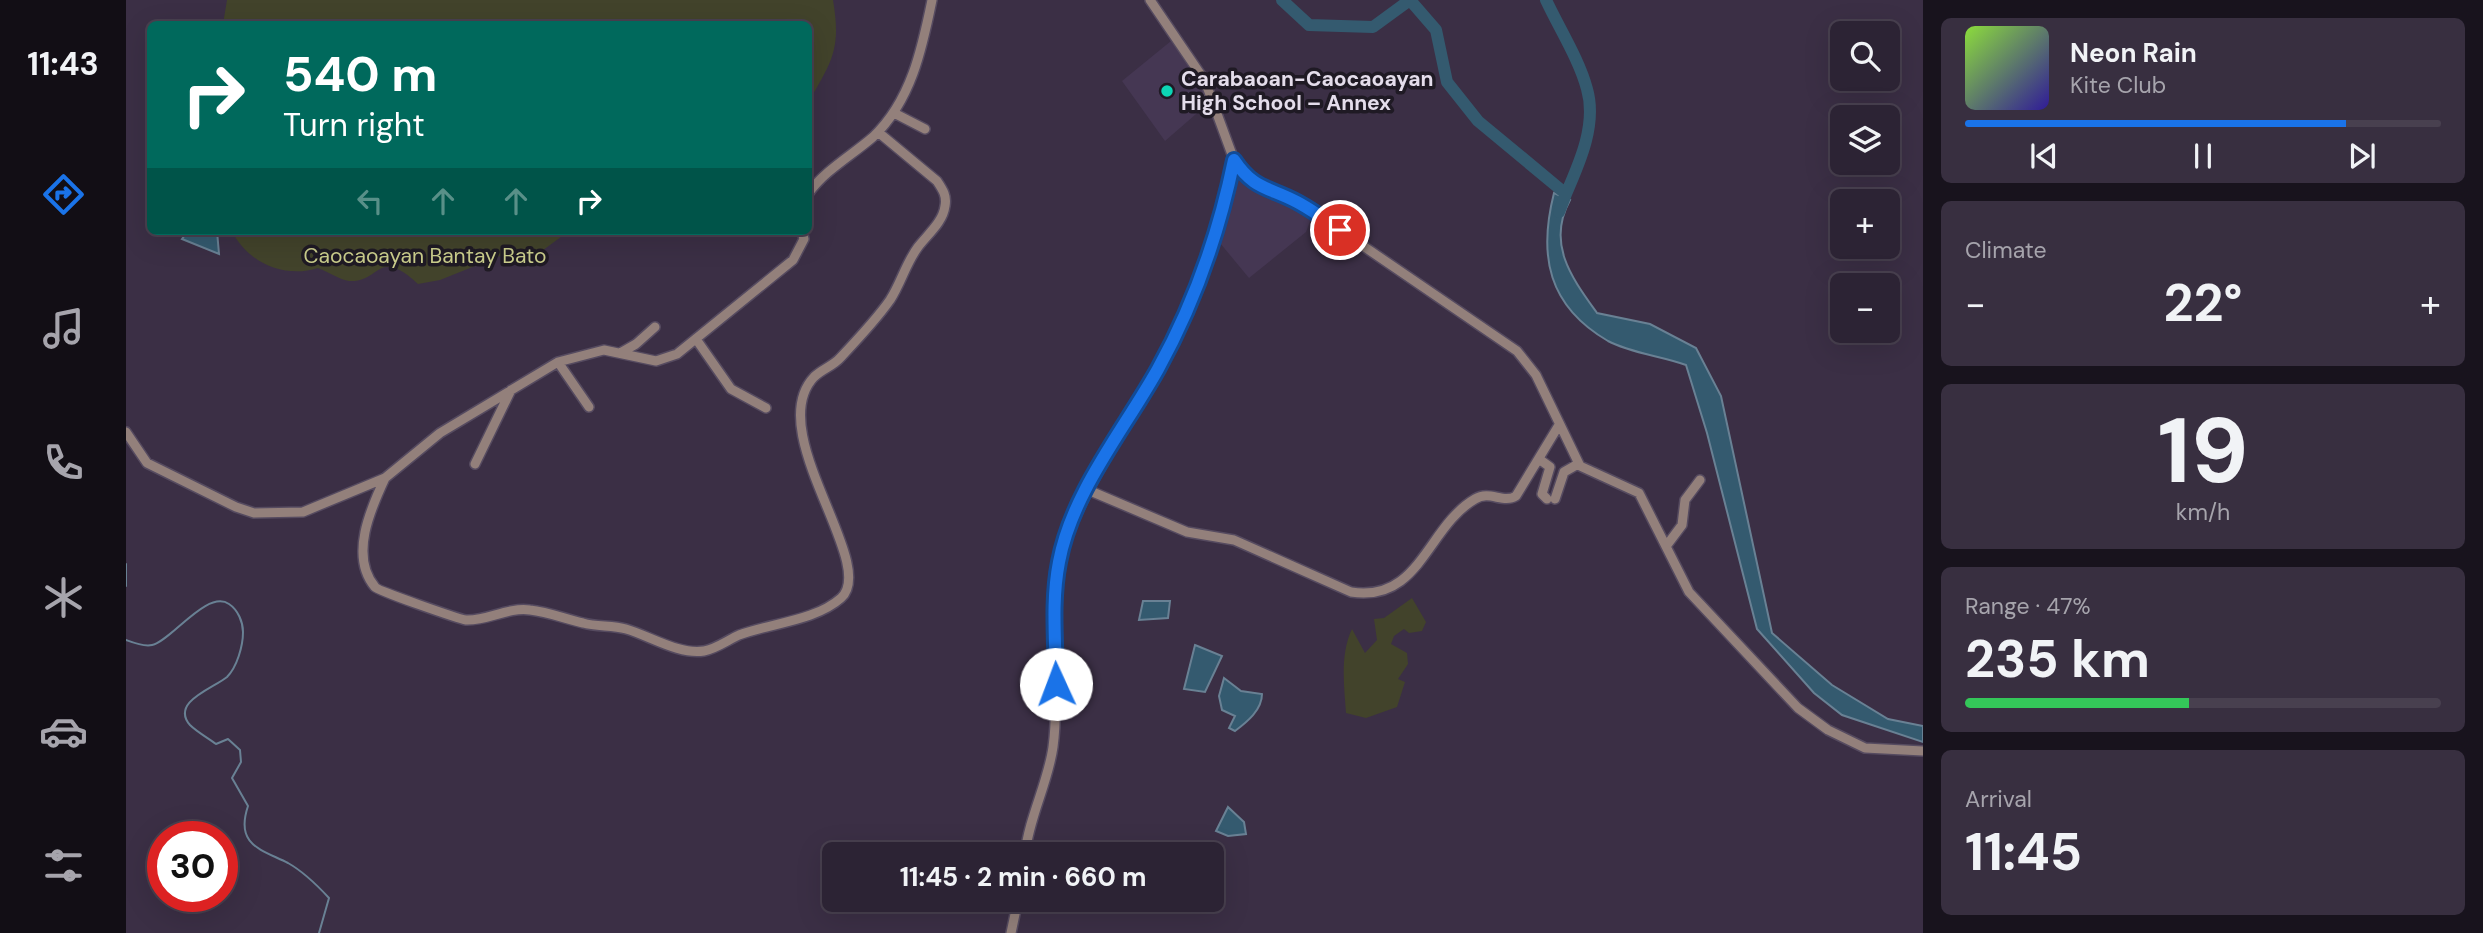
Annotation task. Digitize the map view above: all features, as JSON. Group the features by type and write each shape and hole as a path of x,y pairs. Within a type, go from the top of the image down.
{"street":[{"path":"812,189 824,175 878,132 894,113 910,83 932,0"},
{"path":"1150,0 1205,81 1234,160 1244,176 1257,186 1309,209 1517,351 1536,375 1578,464 1639,493 1688,591 1798,708 1828,730 1857,745 1923,751"},
{"path":"894,113 925,129"},
{"path":"384,478 364,539 363,554 370,579 382,593 420,603 459,618 469,620 513,609 542,611 585,624 622,628 676,647 704,651 758,629 818,611 839,600 848,588 848,574 824,494 800,431 803,396 810,382 837,361 889,301 909,262 942,215 946,203 944,191 937,181 878,132"},
{"path":"1028,842 1053,747 1057,701 1054,615 1059,561 1088,490 1160,366 1190,302 1217,234 1234,160"},
{"path":"126,432 143,459 162,472 254,513 309,510 384,478 440,433 558,362 585,352 622,352 644,360 666,360 793,260 804,239 803,235"},
{"path":"622,352 655,327"},
{"path":"696,339 731,389 766,408"},
{"path":"558,362 589,407"},
{"path":"475,464 512,388"},
{"path":"1088,490 1187,532 1234,540 1351,592 1370,594 1410,576 1446,521 1476,498 1485,494 1508,500 1516,496 1559,425"},
{"path":"1539,459 1550,467 1542,494 1551,499 1564,472 1578,464"},
{"path":"1667,545 1682,525 1683,504 1700,480"},
{"path":"1011,933 1015,912"}],"shaded area":[{"name":"Carabaoan-Caocaoayan High School – Annex","path":"1171,41 1211,101 1165,141 1122,81"},
{"path":"1237,179 1312,216 1306,232 1249,278 1220,243"}],"green space":[{"path":"227,0 833,0 836,30 829,64 812,96 812,21 224,21"},
{"name":"Caocaoayan Bantay Bato","path":"235,235 564,235 531,259 500,256 440,280 418,284 405,273 387,267 368,277 349,281 318,268 305,271 280,269 257,259"},
{"path":"1412,598 1426,622 1422,631 1409,633 1404,629 1394,636 1391,644 1407,653 1408,664 1398,679 1405,682 1397,707 1366,718 1346,713 1344,659 1352,629 1365,653 1377,640 1374,619 1384,618"}],"water":[{"path":"1554,193 1570,200 1563,216 1561,246 1571,273 1597,313 1650,324 1696,348 1721,396 1772,633 1832,685 1888,719 1923,726 1923,742 1842,715 1814,693 1757,629 1707,433 1686,365 1608,341 1572,312 1552,278 1548,258 1549,216"},
{"path":"185,235 217,235 219,254 182,239"},
{"path":"1143,601 1170,601 1168,618 1139,620"},
{"path":"1195,645 1222,656 1205,692 1184,689"},
{"path":"1224,678 1241,691 1262,694 1257,710 1235,731 1229,728 1235,716 1222,710 1219,696"},
{"path":"1228,807 1244,822 1246,834 1228,836 1216,831"}],"waterway":[{"path":"1282,0 1309,25 1373,27 1410,0 1436,30 1447,82 1478,121 1566,194 1559,212"},
{"path":"1546,0 1579,66 1590,102 1586,143 1566,194"},
{"path":"126,564 126,586"},
{"path":"126,640 152,645 200,609 220,601 229,604 237,613 242,624 243,638 234,668 227,677 189,703 185,717 193,728 216,744 228,739 240,750 241,762 232,778 248,806 245,819 248,837 260,849 299,870 329,898 319,933"}],"place":[{"name":"Carabaoan-Caocaoayan High School – Annex","path":"1167,91"}],"route":[{"path":"1056,684 1054,615 1059,561 1064,544 1097,471 1160,366 1190,302 1217,234 1234,160 1244,176 1257,186 1296,201 1340,230"}]}
